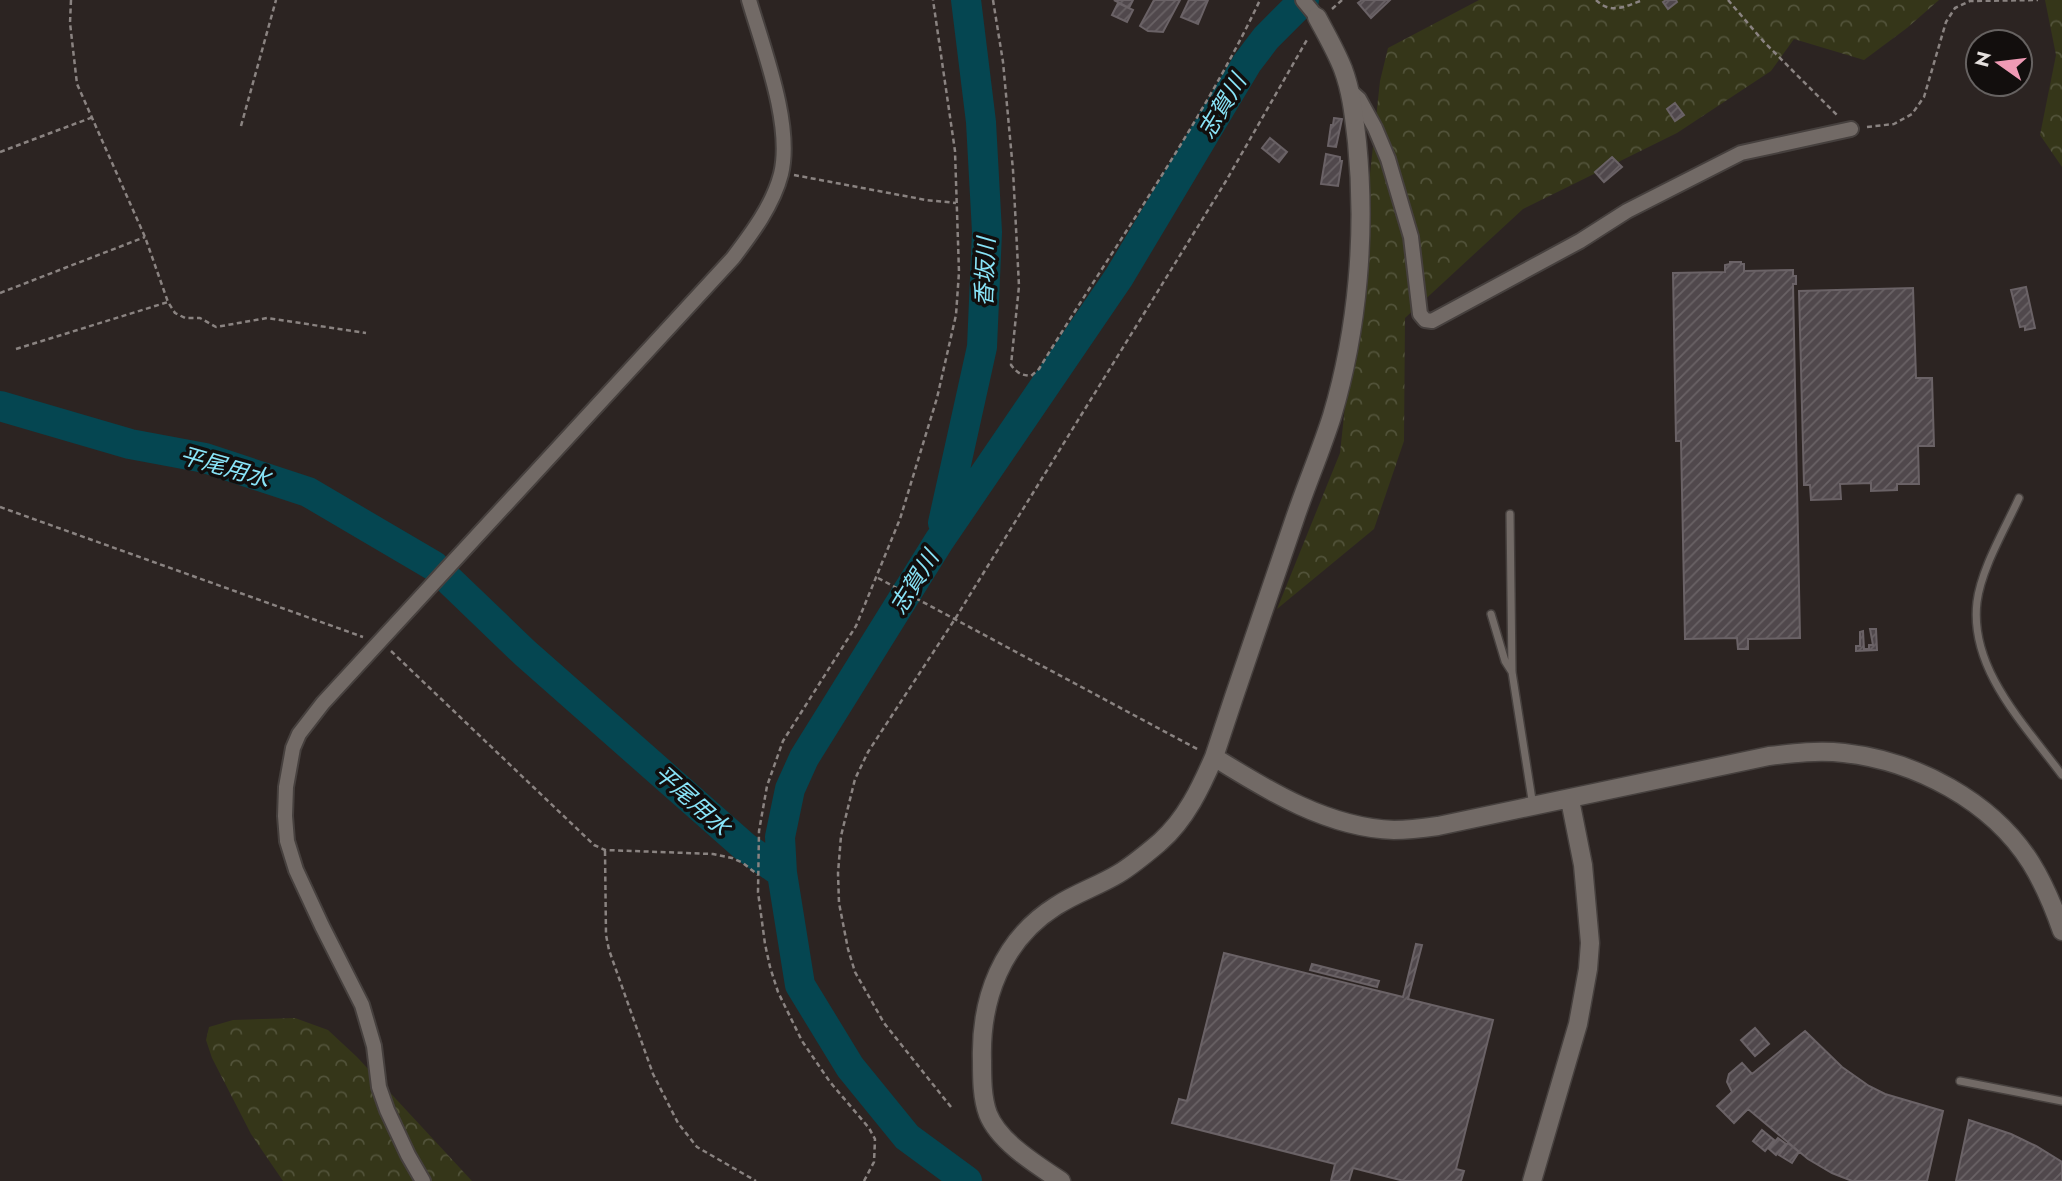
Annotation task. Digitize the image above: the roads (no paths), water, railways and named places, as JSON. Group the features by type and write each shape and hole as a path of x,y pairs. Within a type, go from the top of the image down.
{"street":[{"path":"423,1181 408,1155 379,1087 373,1046 362,1005 296,870 287,841 285,816 288,767 293,748 299,734 323,703 733,258 759,222 781,173 784,142 774,87 749,0"},
{"path":"1062,1181 1017,1150 995,1127 988,1113 982,1075 981,1043 988,1000 996,974 1010,951 1039,919 1056,906 1119,873 1162,840 1199,792 1214,757 1331,416 1345,361 1359,255 1359,165 1353,107 1333,46 1319,20 1303,0"},
{"path":"1349,90 1359,99 1388,159 1411,237 1420,314 1425,320 1432,321 1580,241 1627,211 1741,153 1851,129"},
{"path":"1214,757 1253,781 1330,817 1379,829 1396,830 1438,827 1769,756 1843,753 1884,760 1909,768 1957,792 2001,826 2032,863 2062,931"},
{"path":"1532,1181 1578,1024 1588,969 1590,943 1587,900 1570,800"}],"lane":[{"path":"2019,498 1989,564 1977,601 1977,631 1983,658 1996,685 2062,775"},
{"path":"1510,514 1512,672 1533,807"},
{"path":"1492,614 1505,661 1512,672"},
{"path":"1960,1081 2062,1101"}],"waterway":[{"name":"香坂川","path":"943,523 982,347 987,232 981,122 966,0"},
{"name":"志賀川","path":"967,1181 907,1137 850,1067 800,985 782,873 780,837 790,789 804,758 939,541 1119,277 1247,63 1266,38 1304,0"},
{"name":"平尾用水","path":"0,406 130,444 205,458 308,492 434,566"},
{"name":"平尾用水","path":"450,581 525,653 745,847 782,873"}]}
